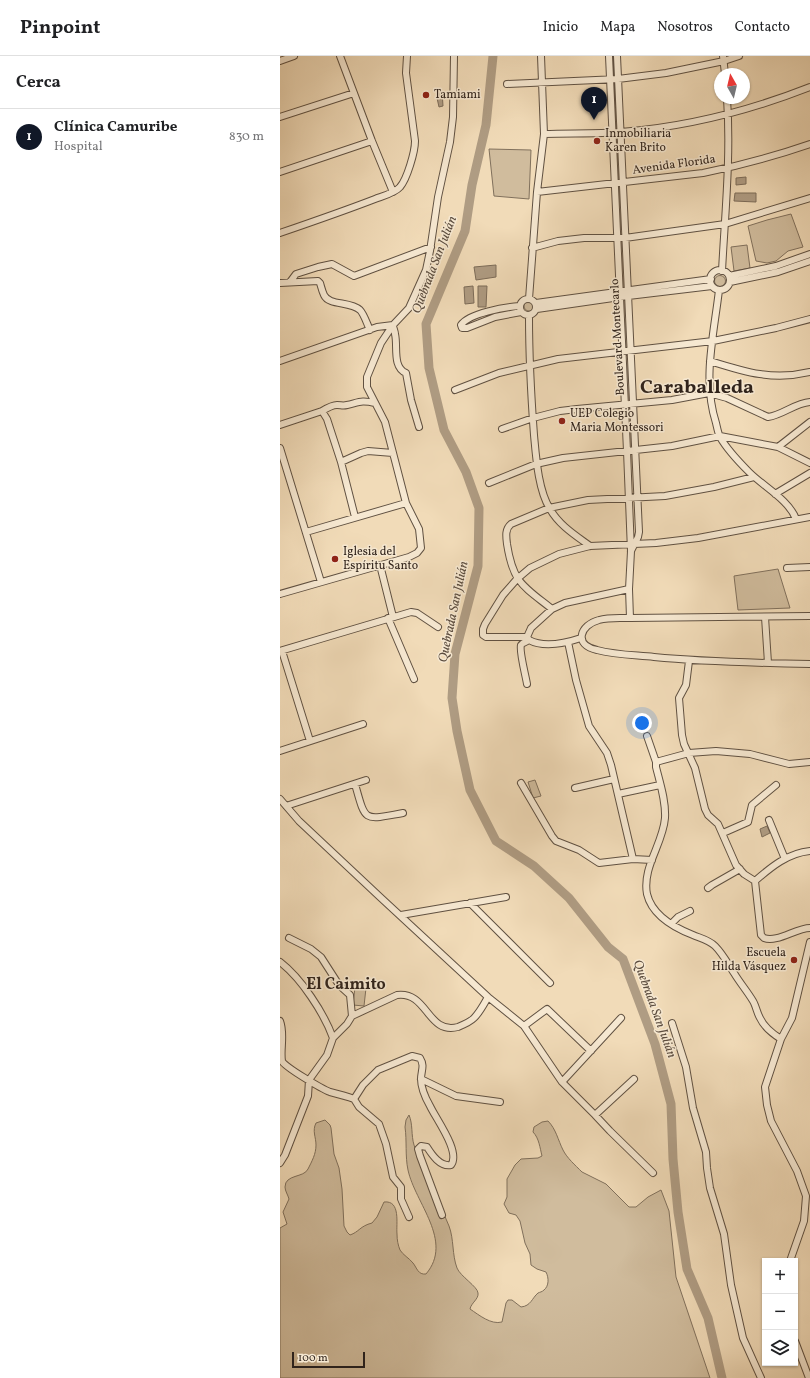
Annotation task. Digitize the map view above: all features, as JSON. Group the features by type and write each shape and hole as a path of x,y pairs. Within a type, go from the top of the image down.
{"street":[{"path":"280,61 294,56"},
{"path":"340,56 393,192"},
{"path":"280,233 349,209 393,192 400,187 410,165 415,149 415,131 406,73 407,56"},
{"path":"280,594 409,557 417,553 421,548 419,530 406,503 385,422 367,387 367,377 381,343 392,325 409,308 426,270 431,247 438,197 450,142 453,117 454,56"},
{"path":"536,306 529,299 537,192 544,134 541,56"},
{"name":"Boulevard Montecarlo","path":"608,56 632,547"},
{"name":"Boulevard Montecarlo","path":"617,56 637,498 638,532 632,547"},
{"path":"506,84 618,79 666,73 739,56"},
{"path":"544,134 620,132 687,124 728,114 810,87"},
{"path":"280,117 354,93"},
{"path":"728,104 729,168 722,271 729,279"},
{"path":"280,172 372,141"},
{"name":"Avenida Florida","path":"537,192 703,173 729,168 810,144"},
{"path":"532,248 558,241 584,238 625,238 725,224 810,198"},
{"path":"290,282 296,274 332,264 354,276 431,247"},
{"path":"729,279 776,266 810,254"},
{"path":"729,279 778,272 810,261"},
{"path":"712,286 711,279 715,272 722,271"},
{"path":"536,306 711,279"},
{"path":"627,293 712,286 719,290 726,288 729,279"},
{"path":"280,284 290,282 320,282 323,294 327,300 344,303 361,311 370,330"},
{"path":"719,290 710,361 709,393 714,418 720,436 731,452 754,477 775,494 794,514 796,519"},
{"path":"520,309 523,301 529,299"},
{"path":"528,316 534,314 536,306"},
{"path":"520,309 467,328 462,328 461,325 465,321 492,310 520,309 528,316 532,418 536,464 541,486 549,508 562,524 590,546"},
{"path":"455,390 499,374 530,365 572,356 623,352 712,341 776,328 810,319"},
{"path":"280,361 370,330 392,325"},
{"path":"392,325 396,335 396,352 399,365 403,372 406,373 411,400 419,427"},
{"path":"710,361 766,376 796,375 810,372"},
{"path":"502,429 532,418 577,409 672,400 709,393 727,398 768,417 774,416 798,404 810,402"},
{"path":"280,425 330,406 345,406 358,401 375,403"},
{"path":"322,410 327,419 341,462 355,517"},
{"path":"778,447 810,422"},
{"path":"489,483 536,464 577,456 684,445 720,436 778,447 810,462"},
{"path":"280,448 321,582"},
{"path":"341,462 368,451 393,453"},
{"path":"775,494 810,473"},
{"path":"552,610 522,585 512,569 506,540 507,528 511,524 549,508 588,500 637,498 689,492 754,477"},
{"path":"306,532 406,503"},
{"path":"581,638 568,642 539,644 528,639 490,637 483,635 483,632 485,624 499,601 517,579 530,568 552,556 590,546 632,547 698,538 810,517"},
{"path":"630,618 629,589 632,547"},
{"path":"380,565 391,617 414,679"},
{"path":"787,568 810,567"},
{"path":"527,684 521,654 521,645 528,639 531,628 552,610 575,600 629,589"},
{"path":"310,741 281,651 411,612 417,613 438,627"},
{"path":"765,616 768,663"},
{"path":"810,616 601,619 593,622 583,631 581,638 583,643 595,650 620,654 689,661 810,664"},
{"path":"568,642 576,680 589,726 607,753 633,859"},
{"path":"689,661 686,685 679,698 684,744 698,776 705,809 708,815 718,824 731,855 740,869 744,874 755,881"},
{"path":"280,751 362,724"},
{"path":"647,736 656,762 665,807 665,818 647,876 646,886 648,896 658,913 671,924 680,930 706,940 714,945 722,954 754,1003 761,1020 772,1034 781,1039"},
{"path":"656,762 689,753 716,751 750,754 789,764 810,762"},
{"path":"575,788 614,779"},
{"path":"286,806 366,780"},
{"path":"521,783 556,841 579,850 599,863 633,859 652,860"},
{"path":"355,784 362,810 365,815 370,818 376,818 403,813"},
{"path":"618,794 660,786"},
{"path":"723,833 748,822 752,804 776,786"},
{"path":"280,799 299,821 488,997 524,1026 562,1082 610,1132 653,1173"},
{"path":"768,820 785,859"},
{"path":"755,881 785,859 795,854 810,851"},
{"path":"708,888 740,869"},
{"path":"755,881 759,927 761,935 764,938 768,940 778,938 800,929 810,928"},
{"path":"401,915 506,897"},
{"path":"470,903 550,983"},
{"path":"671,924 678,917 690,911"},
{"path":"289,938 311,949 320,957 339,985 350,995 352,1016"},
{"path":"791,1258 804,1221 806,1196 797,1171 770,1121 766,1105 765,1087 781,1039 792,1018 810,942"},
{"path":"280,962 297,977 324,1018 333,1038"},
{"path":"280,1163 285,1155 308,1096 309,1080 328,1055 333,1038 347,1024 352,1016 397,995 404,994 411,996 416,1000 438,1025 445,1028 453,1028 468,1023 474,1018 488,997"},
{"path":"524,1026 547,1010 592,1051"},
{"path":"562,1082 621,1018"},
{"path":"280,1021 282,1034 281,1056 283,1063 329,1091 354,1099 359,1107 379,1124 386,1144 393,1177 401,1186 401,1200 408,1217"},
{"path":"672,1023 686,1067 693,1108 706,1152 710,1188 724,1234 731,1285 743,1338 761,1378"},
{"path":"354,1099 364,1085 378,1070 412,1056 420,1058 423,1062 421,1080 430,1106 452,1147 453,1158 451,1165 447,1166 434,1157 427,1147 421,1146 418,1149 442,1215"},
{"path":"595,1115 634,1079"},
{"path":"421,1080 456,1096 500,1102"},
{"path":"798,1349 809,1378"}],"shaded area":[{"path":"438,91 442,91 443,106 439,107 437,98"},
{"path":"489,149 531,150 529,199 494,196"},
{"path":"746,177 746,184 736,185 736,178"},
{"path":"735,193 756,193 756,202 734,201"},
{"path":"791,214 803,247 788,251 776,261 767,263 756,261 748,226"},
{"path":"747,245 750,268 734,271 731,247"},
{"path":"496,265 496,277 476,280 474,267"},
{"path":"720,275 724,277 726,281 724,285 720,287 716,285 714,281 716,277"},
{"path":"473,286 474,303 465,304 464,287"},
{"path":"478,286 487,286 486,307 478,307"},
{"path":"527,301 531,301 533,302 533,310 527,311 524,308 524,304"},
{"path":"778,569 790,608 738,610 734,576"},
{"path":"535,780 541,796 533,798 528,782"},
{"path":"767,826 770,833 762,837 760,829"},
{"path":"355,987 366,988 364,1006 353,1005"},
{"path":"409,1115 413,1141 418,1155 451,1231 454,1258 457,1268 478,1293 470,1309 485,1319 494,1322 502,1322 508,1300 512,1300 521,1307 527,1305 538,1293 542,1292 546,1288 548,1284 546,1272 531,1265 530,1254 525,1243 520,1221 516,1215 509,1213 504,1204 507,1197 507,1179 515,1165 521,1159 538,1158 542,1156 538,1140 533,1132 534,1127 542,1122 548,1121 555,1131 565,1153 571,1161 582,1172 606,1184 629,1207 636,1207 648,1197 661,1190 669,1211 676,1277 710,1378 280,1378 280,1228 287,1224 283,1212 289,1199 285,1187 288,1180 306,1172 311,1163 316,1148 314,1131 316,1123 325,1120 331,1128 334,1154 339,1168 342,1189 344,1226 347,1232 350,1235 372,1223 377,1217 384,1202 389,1202 395,1209 397,1240 401,1252 411,1261 418,1271 423,1274 426,1274 434,1261 436,1248 434,1235 430,1222 412,1183 407,1165 405,1127 406,1120"}],"waterway":[{"name":"Quebrada San Julián","path":"493,56 486,125 472,185 465,231 426,324 429,368 444,430 466,472 479,508 478,566 455,654 452,698 457,731 470,790 496,841 534,866 569,898 608,947 623,959 655,1044 671,1104 673,1159 678,1212 687,1269 708,1318 722,1378"}],"place":[{"name":"Tamiami","path":"426,95"},
{"name":"Clínica Camuribe","path":"594,120"},
{"name":"Inmobiliaria Karen Brito","path":"597,141"},
{"name":"UEP Colegio Maria Montessori","path":"562,421"},
{"name":"Iglesia del Espíritu Santo","path":"335,559"},
{"name":"Escuela Hilda Vásquez","path":"794,960"}],"district":[{"name":"Caraballeda","path":"697,388"},
{"name":"El Caimito","path":"346,985"}]}
